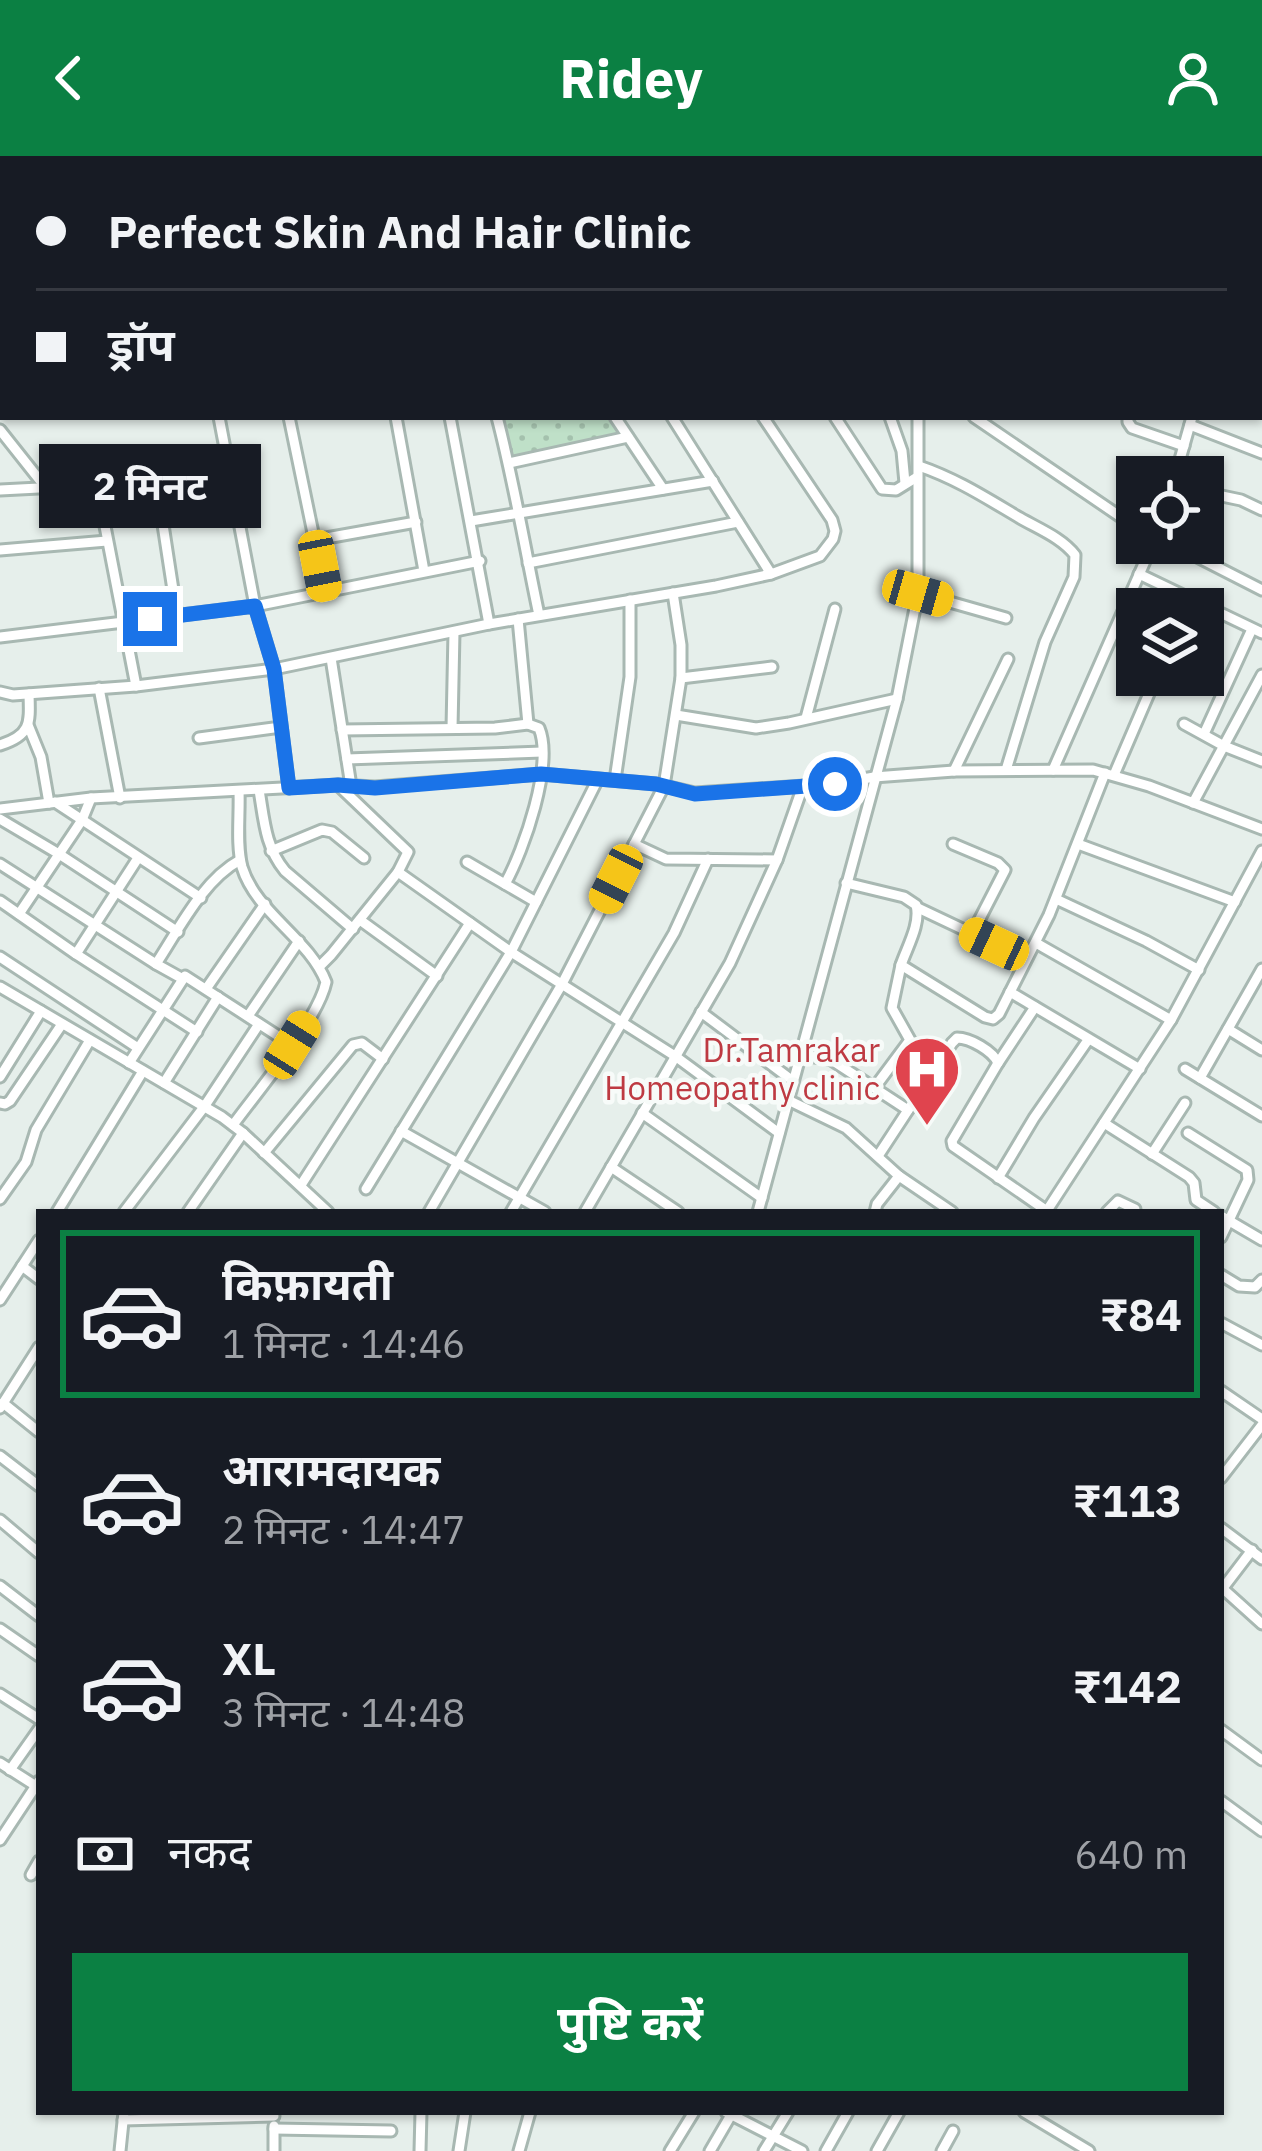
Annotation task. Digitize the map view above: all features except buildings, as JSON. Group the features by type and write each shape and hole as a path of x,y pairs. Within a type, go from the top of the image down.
{"street":[{"path":"220,420 255,606 274,669 289,788"},
{"path":"289,420 325,591"},
{"path":"397,420 424,571"},
{"path":"451,420 489,624"},
{"path":"498,420 539,615"},
{"path":"617,420 663,489"},
{"path":"674,420 771,574"},
{"path":"837,420 882,488 896,490 918,471"},
{"path":"891,420 902,451 905,483"},
{"path":"759,1209 897,699 918,593 918,420"},
{"path":"978,420 1116,514"},
{"path":"1128,420 1132,428 1184,446"},
{"path":"0,692 136,686 274,669 489,624 771,574 820,556 835,531 765,421"},
{"path":"1181,456 1191,421 1262,453"},
{"path":"0,430 46,488"},
{"path":"509,463 628,437"},
{"path":"0,490 228,471"},
{"path":"918,471 950,476 1076,555 1074,577 1045,642 1006,770"},
{"path":"156,479 177,616"},
{"path":"471,521 712,482"},
{"path":"98,485 136,686"},
{"path":"1224,496 1262,510"},
{"path":"315,540 416,521"},
{"path":"527,563 738,522"},
{"path":"0,550 107,541"},
{"path":"0,637 255,606 479,561"},
{"path":"1053,770 1144,564"},
{"path":"1211,564 1262,590"},
{"path":"1139,574 1162,588"},
{"path":"431,1209 562,984 664,786 681,678 682,645 673,593"},
{"path":"918,593 1006,618"},
{"path":"615,780 630,677 630,600"},
{"path":"806,718 835,609"},
{"path":"1204,734 1257,631 1224,618"},
{"path":"518,619 528,724"},
{"path":"452,728 454,632"},
{"path":"319,967 398,872 408,852 345,786 346,759 331,658"},
{"path":"954,771 1008,659"},
{"path":"681,678 772,667"},
{"path":"1192,803 1262,675"},
{"path":"99,688 120,798"},
{"path":"29,694 28,725 52,802 201,898"},
{"path":"901,965 990,1019 998,1014 1036,943 1147,696"},
{"path":"676,716 756,728 897,699"},
{"path":"342,730 528,724 541,730 541,774 530,827 505,884"},
{"path":"1184,724 1262,761"},
{"path":"0,745 16,740 28,725"},
{"path":"199,738 281,727"},
{"path":"346,759 542,752"},
{"path":"0,809 92,798 375,788 541,774 664,786 695,794 954,771 1053,770 1109,774 1262,829"},
{"path":"366,1189 511,952 598,779"},
{"path":"587,1209 730,963 777,860 803,786"},
{"path":"259,790 271,851 285,871 436,976"},
{"path":"233,1125 292,1045 326,988 319,967 244,874 239,791"},
{"path":"19,914 92,798"},
{"path":"0,819 178,932"},
{"path":"271,851 322,830 332,832 364,858"},
{"path":"634,844 666,859 777,860"},
{"path":"953,844 1005,870 972,934"},
{"path":"1078,844 1235,902"},
{"path":"1049,1209 1171,1020 1262,851"},
{"path":"76,954 138,858"},
{"path":"156,964 225,868 240,860"},
{"path":"513,1209 674,933 708,860"},
{"path":"467,862 536,902"},
{"path":"0,864 183,980"},
{"path":"398,872 511,952 675,1056 779,1133"},
{"path":"846,883 904,897 994,944"},
{"path":"1056,899 1199,970"},
{"path":"0,901 196,1032"},
{"path":"206,989 265,904"},
{"path":"874,1087 910,1040 892,1008 918,908"},
{"path":"301,1185 470,923"},
{"path":"248,1016 299,941"},
{"path":"1036,943 1171,1020"},
{"path":"0,957 139,1048"},
{"path":"1200,1078 1261,973"},
{"path":"129,1063 185,976 292,1045"},
{"path":"0,987 233,1125 325,1209"},
{"path":"1010,992 1140,1069"},
{"path":"164,1083 218,997"},
{"path":"1035,1007 952,1141 954,1148 1043,1209"},
{"path":"0,1077 41,1011"},
{"path":"701,1012 793,1081"},
{"path":"0,1103 10,1101 62,1024"},
{"path":"126,1209 204,1107 259,1024"},
{"path":"1228,1029 1262,1050"},
{"path":"878,1156 957,1037 993,1055 998,1063"},
{"path":"0,1199 26,1162 36,1130 90,1040"},
{"path":"998,1178 1088,1040"},
{"path":"264,1153 356,1043 384,1058"},
{"path":"800,1055 830,1059 908,1110"},
{"path":"1185,1069 1260,1114"},
{"path":"60,1209 143,1072"},
{"path":"788,1100 846,1128 899,1175 948,1209"},
{"path":"1153,1154 1185,1102"},
{"path":"642,1114 762,1198"},
{"path":"1104,1123 1192,1180 1196,1200 1211,1209"},
{"path":"401,1131 540,1209"},
{"path":"1188,1132 1247,1170 1248,1180 1224,1213"},
{"path":"190,1209 243,1133"},
{"path":"611,1167 674,1209"},
{"path":"876,1209 899,1175"},
{"path":"1109,1209 1118,1202 1136,1209"},
{"path":"1224,1217 1262,1240"},
{"path":"0,1300 36,1245"},
{"path":"22,1266 36,1277"},
{"path":"1224,1277 1246,1288 1262,1280"},
{"path":"1224,1325 1262,1345"},
{"path":"36,1351 1,1406 36,1430"},
{"path":"26,1364 36,1372"},
{"path":"1224,1395 1262,1422 1224,1474"},
{"path":"0,1456 36,1484"},
{"path":"0,1520 36,1550"},
{"path":"1224,1530 1257,1554 1224,1586"},
{"path":"0,1586 36,1614"},
{"path":"1224,1590 1262,1624"},
{"path":"0,1629 36,1654"},
{"path":"0,1694 36,1717"},
{"path":"36,1732 5,1767 36,1782"},
{"path":"1224,1732 1262,1760"},
{"path":"0,1840 36,1785"},
{"path":"1224,1803 1262,1831"},
{"path":"31,1875 36,1866"},
{"path":"120,2151 124,2116 199,2115"},
{"path":"274,2115 274,2151"},
{"path":"420,2151 422,2115"},
{"path":"459,2151 465,2115"},
{"path":"519,2151 529,2115"},
{"path":"670,2151 692,2115"},
{"path":"710,2151 727,2115"},
{"path":"732,2115 802,2151"},
{"path":"764,2151 786,2115"},
{"path":"826,2151 846,2115"},
{"path":"878,2151 897,2115"},
{"path":"1029,2115 1089,2151"},
{"path":"274,2129 391,2131"},
{"path":"942,2151 953,2131"}],"green space":[{"path":"498,420 617,420 628,437 509,463"}],"place":[{"name":"Dr.Tamrakar Homeopathy clinic","path":"927,1128"}],"route":[{"path":"150,619 255,606 274,669 289,788 375,788 541,774 656,784 695,794 835,784"}]}
